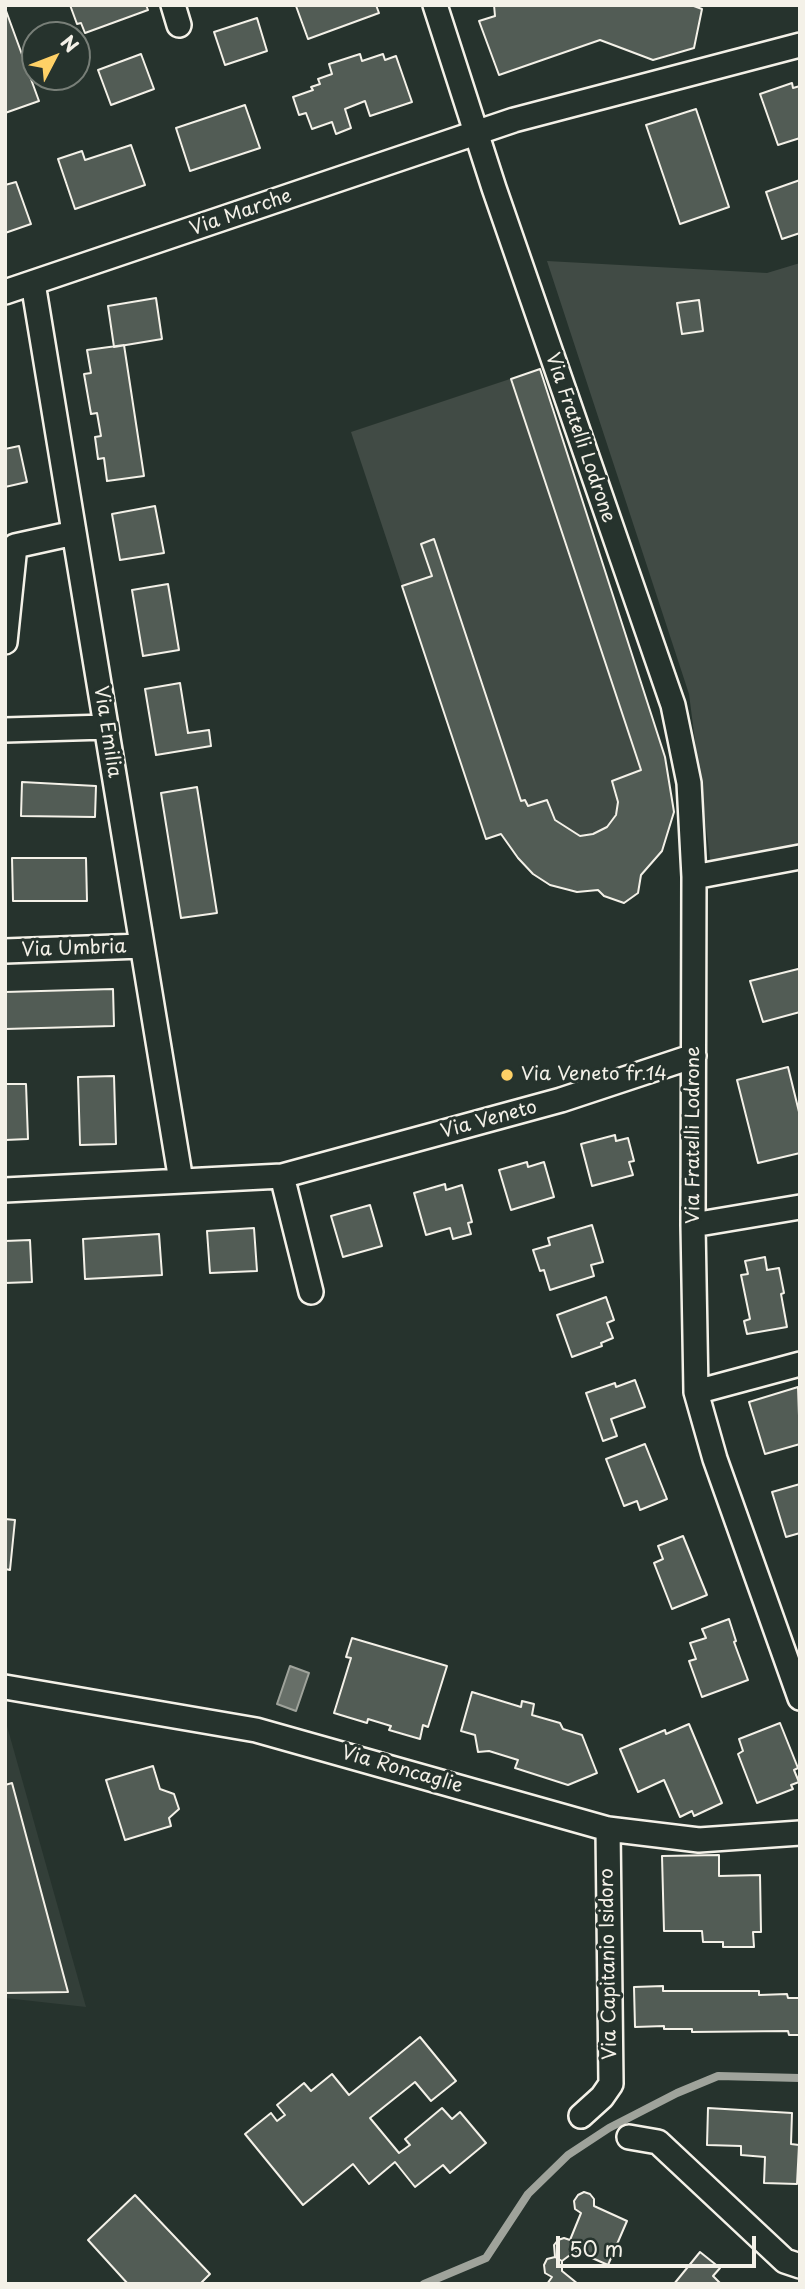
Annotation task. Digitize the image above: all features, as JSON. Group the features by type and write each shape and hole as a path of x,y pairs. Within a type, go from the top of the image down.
{"street":[{"name":"Via Fratelli Lodrone","path":"435,5 475,132 673,705 689,783 694,877 693,1225 696,1392 715,1459 800,1698"},
{"name":"Via Marche","path":"5,292 475,132 800,45"},
{"name":"Via Emilia","path":"33,283 181,1181"},
{"path":"5,642 10,543 74,533"},
{"path":"5,730 106,727"},
{"path":"694,877 800,857"},
{"name":"Via Umbria","path":"5,951 142,946"},
{"name":"Via Veneto","path":"5,1190 282,1176 561,1100 694,1056"},
{"path":"282,1176 311,1292"},
{"path":"693,1225 800,1207"},
{"path":"696,1392 800,1364"},
{"name":"Via Roncaglie","path":"5,1687 256,1730 608,1829 699,1840 800,1833"},
{"name":"Via Capitanio Isidoro","path":"581,2116 605,2101 611,2084 608,1829"},
{"path":"629,2137 658,2142 785,2261 800,2266"}],"shaded area":[{"path":"547,261 767,273 800,263 800,850 711,866 689,694"},
{"path":"540,369 665,757 674,812 662,851 641,875 638,893 624,903 604,896 598,890 580,891 552,886 530,871 502,835 486,839 351,432"},
{"path":"290,1666 309,1673 296,1711 277,1704"},
{"path":"5,1719 86,2007 5,1998"}],"building":[{"path":"70,5 146,5 148,10 91,31 91,21 76,21"},
{"path":"376,5 379,13 308,39 296,6"},
{"path":"494,5 691,5 702,9 694,48 653,60 600,40 499,75 479,21 495,16"},
{"path":"5,8 21,52 21,91 35,91 39,101 5,113"},
{"path":"257,18 267,51 225,65 214,32"},
{"path":"141,54 154,89 111,105 98,70"},
{"path":"360,54 362,61 383,54 385,60 396,56 412,102 370,116 365,101 345,109 351,128 336,134 332,122 312,129 306,113 299,115 293,97 313,90 311,87 320,84 318,79 332,74 329,64"},
{"path":"792,83 793,88 800,86 800,138 778,145 760,94"},
{"path":"245,105 260,148 190,171 176,128"},
{"path":"696,109 729,207 680,224 646,125"},
{"path":"131,145 145,185 75,209 58,159 82,151 85,160"},
{"path":"800,180 800,233 782,239 766,192"},
{"path":"16,182 31,224 5,233 5,185"},
{"path":"156,298 162,339 114,347 108,306"},
{"path":"699,300 703,331 682,334 677,303"},
{"path":"124,345 144,476 107,481 104,458 98,459 95,437 101,436 97,413 91,414 84,374 91,373 87,350"},
{"path":"540,369 665,757 674,812 662,851 641,875 638,893 624,903 604,896 598,890 577,892 550,885 533,874 501,834 486,839 402,586 432,576 421,544 434,539 521,801 525,800 528,806 547,800 555,820 580,836 593,834 607,827 616,815 618,802 612,781 641,770 511,379"},
{"path":"19,446 27,482 5,487 5,449"},
{"path":"155,506 164,553 120,560 112,514"},
{"path":"168,584 179,650 143,656 132,590"},
{"path":"180,683 188,733 209,730 211,746 156,755 145,689"},
{"path":"22,782 96,786 95,817 21,816"},
{"path":"197,787 217,913 181,918 161,793"},
{"path":"12,858 86,858 87,901 13,901"},
{"path":"798,969 800,1012 763,1022 750,981"},
{"path":"113,989 114,1026 5,1029 5,992"},
{"path":"788,1067 800,1116 800,1153 758,1163 737,1080"},
{"path":"114,1076 116,1144 80,1145 78,1077"},
{"path":"5,1084 26,1084 28,1139 5,1140"},
{"path":"615,1135 616,1141 628,1138 634,1161 629,1162 633,1175 592,1186 581,1144"},
{"path":"527,1162 528,1167 544,1162 554,1197 511,1210 499,1170"},
{"path":"445,1184 446,1190 462,1185 472,1222 468,1223 471,1234 453,1239 450,1228 426,1235 414,1193"},
{"path":"370,1205 382,1246 343,1257 331,1216"},
{"path":"592,1225 603,1262 591,1265 594,1276 550,1290 544,1270 540,1271 533,1250 550,1245 548,1238"},
{"path":"254,1228 257,1271 210,1273 207,1231"},
{"path":"159,1234 162,1275 85,1279 83,1239"},
{"path":"30,1240 32,1282 5,1283 5,1241"},
{"path":"765,1257 767,1270 779,1268 787,1327 747,1334 744,1321 750,1319 741,1275 748,1274 745,1261"},
{"path":"606,1297 614,1320 607,1323 613,1338 601,1343 602,1346 572,1357 557,1315"},
{"path":"635,1380 645,1407 611,1419 617,1436 603,1441 586,1393 615,1383 616,1387"},
{"path":"798,1387 800,1444 765,1454 749,1402"},
{"path":"645,1444 667,1499 640,1510 637,1501 624,1506 606,1459"},
{"path":"800,1484 800,1533 786,1537 772,1492"},
{"path":"5,1519 15,1520 10,1570 5,1569"},
{"path":"683,1536 707,1595 672,1609 654,1563 663,1559 658,1546"},
{"path":"729,1619 748,1680 702,1697 689,1661 696,1659 690,1643 706,1638 702,1629"},
{"path":"352,1638 447,1666 428,1727 423,1725 420,1739 389,1730 391,1726 368,1719 367,1723 334,1713 351,1658 346,1657"},
{"path":"472,1692 521,1707 522,1701 534,1704 532,1715 560,1723 563,1729 582,1735 597,1773 568,1785 515,1768 518,1760 489,1751 478,1752 475,1735 461,1731"},
{"path":"780,1723 798,1768 794,1770 799,1782 791,1785 793,1789 757,1803 738,1754 743,1751 739,1739"},
{"path":"689,1724 722,1803 694,1816 692,1811 680,1817 664,1780 638,1792 620,1749 665,1730 666,1734"},
{"path":"153,1766 160,1789 174,1794 179,1809 169,1818 171,1826 125,1840 106,1780"},
{"path":"12,1783 68,1992 5,1993 5,1785"},
{"path":"719,1855 719,1876 760,1875 761,1932 753,1932 754,1947 723,1947 723,1942 703,1942 702,1931 664,1931 662,1856"},
{"path":"663,1986 663,1991 759,1991 759,1995 787,1994 788,1998 800,1998 800,2035 789,2035 788,2031 692,2032 692,2029 664,2029 664,2026 635,2027 634,1987"},
{"path":"420,2037 456,2081 431,2101 415,2082 370,2118 399,2153 410,2145 405,2139 442,2108 452,2119 460,2112 486,2143 450,2173 443,2165 415,2187 395,2162 369,2184 353,2164 303,2205 245,2134 271,2113 277,2121 285,2115 277,2105 304,2083 311,2091 332,2074 349,2095"},
{"path":"708,2108 792,2113 791,2144 799,2145 797,2184 764,2183 765,2157 741,2155 741,2146 707,2145"},
{"path":"584,2192 594,2199 594,2206 627,2221 608,2265 574,2250 562,2261 555,2257 554,2245 558,2240 570,2240 581,2213 575,2209 574,2201"},
{"path":"135,2195 210,2274 200,2284 128,2284 88,2240"},
{"path":"700,2252 720,2268 713,2276 721,2284 674,2284"},
{"path":"555,2257 562,2261 562,2271 578,2284 547,2284 552,2277 545,2273 544,2265 547,2259"}],"waterway":[{"path":"424,2284 486,2258 528,2194 568,2155 609,2128 677,2093 718,2076 800,2078"}],"place":[{"name":"Via Veneto fr.14","path":"507,1075"}]}
